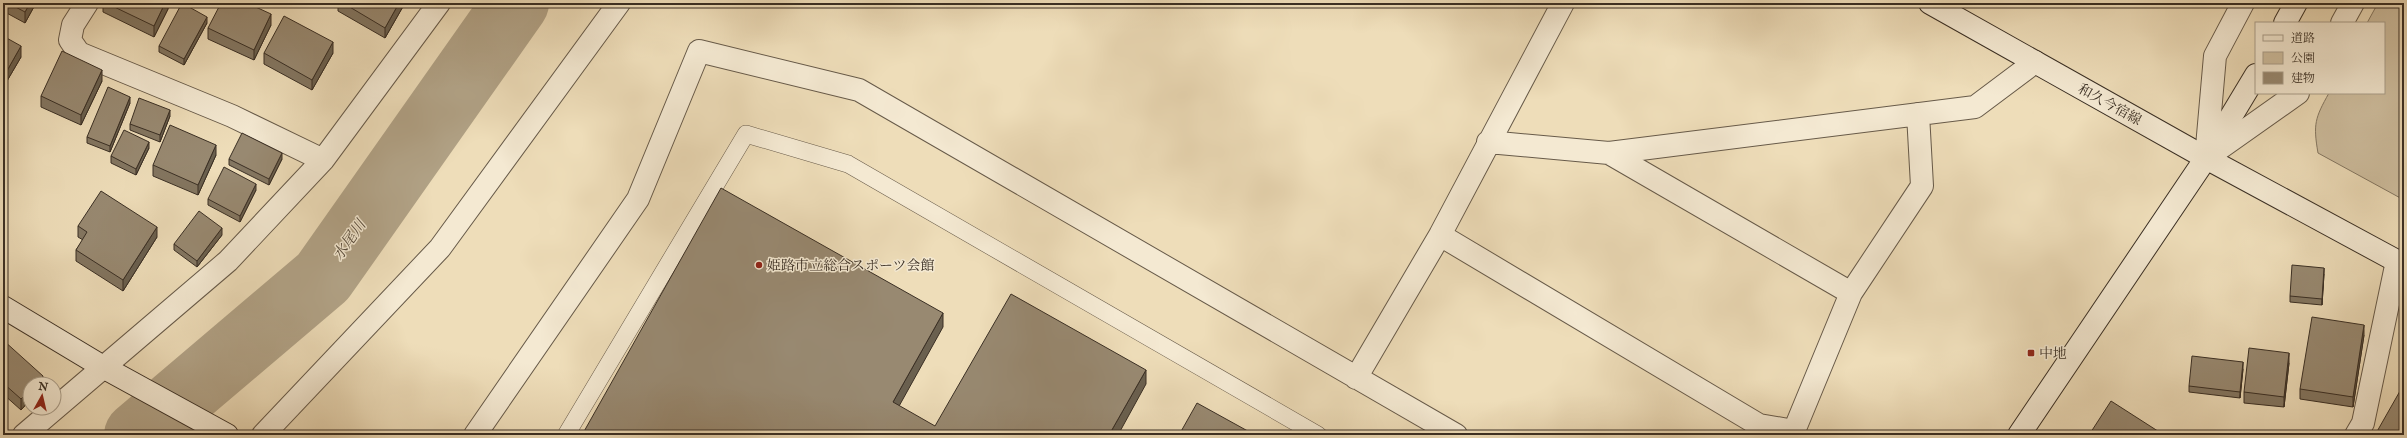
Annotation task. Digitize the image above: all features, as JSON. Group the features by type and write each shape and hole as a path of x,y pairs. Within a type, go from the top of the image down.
{"street":[{"path":"87,3 73,25 70,40 79,53 232,116 324,160"},
{"path":"24,435 228,261 324,160 439,3"},
{"path":"1356,378 1440,235 1563,3"},
{"name":"和久今宿線","path":"1930,3 2206,158 2400,263"},
{"path":"2206,158 2215,56 2243,3"},
{"path":"2286,22 2296,3"},
{"path":"2343,22 2353,3"},
{"path":"262,435 440,248 613,12"},
{"path":"475,435 638,199 700,51 859,90 1456,435"},
{"path":"1488,142 1609,153 1975,107 2035,62"},
{"path":"2019,435 2206,158 2255,77"},
{"path":"2206,158 2297,94"},
{"path":"1440,235 1757,430 1794,431 1851,293 1922,186 1918,114"},
{"path":"1609,153 1851,293"},
{"path":"2356,435 2363,422 2400,263"},
{"path":"3,307 103,367 227,435"}],"lane":[{"path":"566,435 746,134 848,164 1318,435"}],"green space":[{"path":"2378,3 2404,3 2404,200 2318,153 2316,143 2316,122 2328,94 2385,94 2385,22 2368,22"}],"building":[{"path":"8,3 30,3 25,12"},
{"path":"106,3 165,3 154,26"},
{"path":"182,3 207,17 184,59 159,46"},
{"path":"221,3 247,3 271,14 254,50 208,28"},
{"path":"343,3 399,3 385,28"},
{"path":"284,16 333,42 312,80 264,53"},
{"path":"3,36 21,46 4,76 3,75"},
{"path":"62,51 102,70 81,115 41,96"},
{"path":"108,87 130,97 110,146 87,137"},
{"path":"139,98 170,110 160,135 130,124"},
{"path":"170,125 216,145 198,185 153,165"},
{"path":"124,130 149,142 136,169 111,156"},
{"path":"242,133 282,153 269,179 229,159"},
{"path":"224,167 256,184 240,216 208,199"},
{"name":"姫路市立総合スポーツ会館","path":"721,188 943,313 893,402 935,426 1011,294 1146,370 1109,435 582,435"},
{"path":"101,191 157,227 123,280 76,250 87,232 78,226"},
{"path":"199,211 222,228 197,261 174,244"},
{"path":"2292,265 2324,268 2322,299 2290,296"},
{"path":"2312,317 2364,325 2353,397 2300,389"},
{"path":"3,340 43,376 22,376 21,399 3,383"},
{"path":"2249,348 2289,353 2284,397 2244,392"},
{"path":"2192,356 2243,362 2240,392 2189,386"},
{"path":"2404,384 2404,435 2375,435"},
{"path":"2111,401 2164,435 2089,435"},
{"path":"1197,403 1255,435 1179,435"}],"waterway":[{"name":"水尾川","path":"137,435 323,277 516,3"}],"place":[{"name":"姫路市立総合スポーツ会館","path":"759,265"},
{"name":"中地","path":"2031,353"}]}
